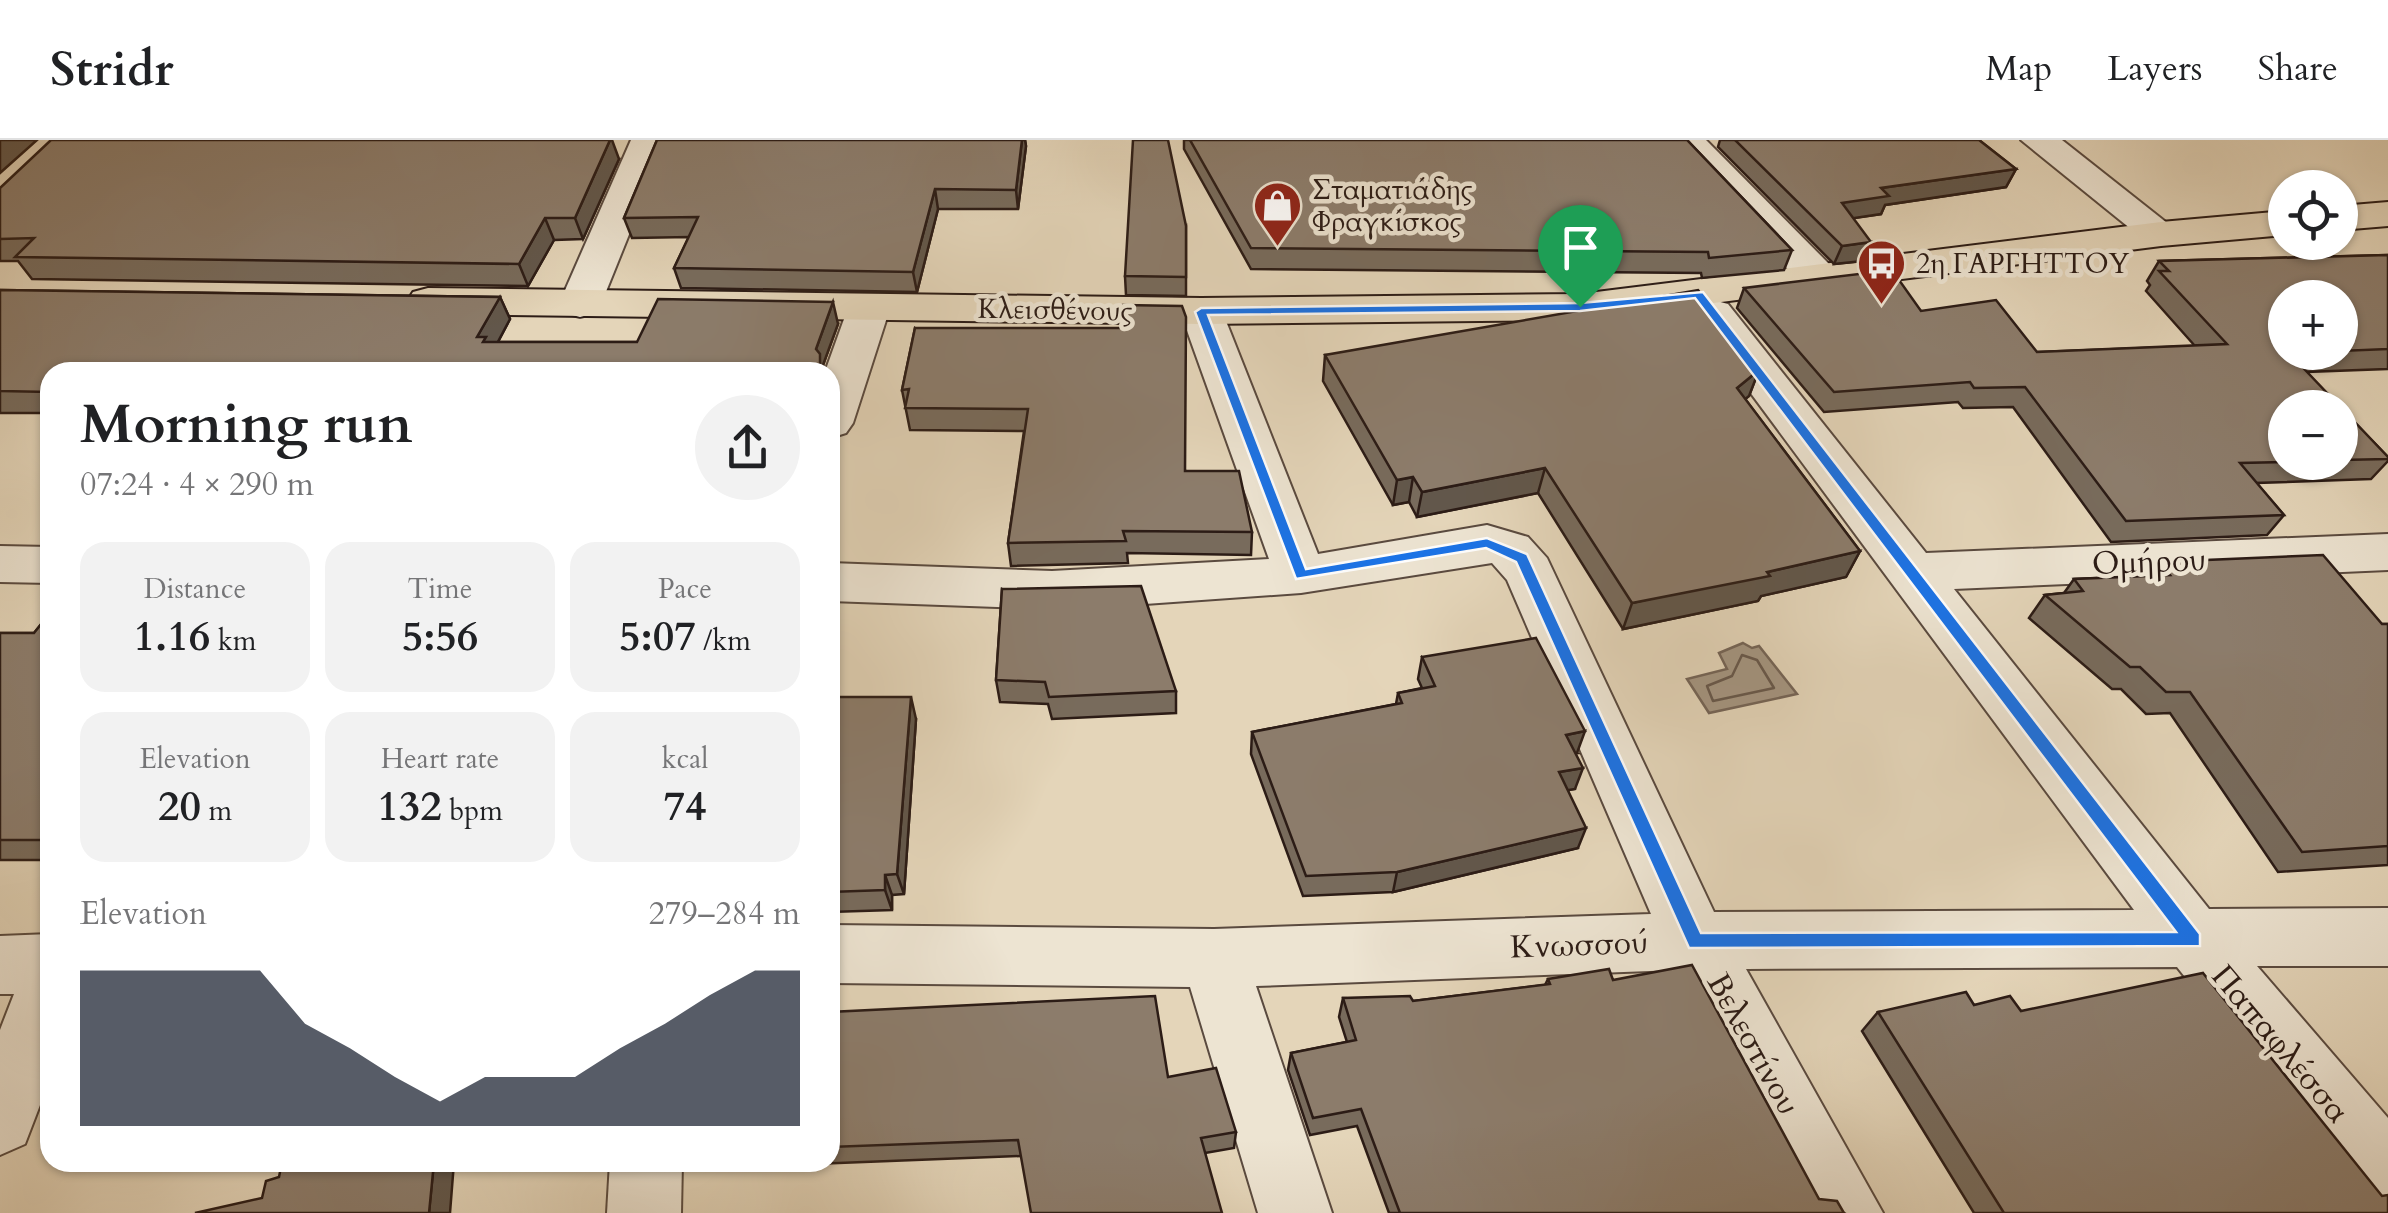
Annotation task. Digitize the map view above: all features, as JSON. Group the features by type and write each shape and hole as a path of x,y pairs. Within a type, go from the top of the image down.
{"main road":[{"path":"2358,216 2388,214"},
{"name":"Κλεισθένους","path":"380,301 1201,312 1528,309 1699,294 2161,234 2268,225"}],"street":[{"path":"580,304 649,140"},
{"path":"1686,140 1820,279"},
{"path":"2039,140 2161,234"},
{"name":"Παπαφλέσσα","path":"1699,294 2194,940 2388,1173"},
{"path":"840,394 869,308"},
{"path":"840,582 1052,590 1301,575 1201,312"},
{"name":"Βελεστίνου","path":"1301,575 1487,543 1510,550 1529,571 1696,942 1846,1213"},
{"name":"Ομήρου","path":"1911,572 2388,552"},
{"path":"0,564 40,565"},
{"name":"Κνωσσού","path":"840,954 1214,958 1696,942 2388,937"},
{"path":"1214,958 1296,1213"},
{"path":"0,965 40,963"},
{"path":"0,1120 40,1013"},
{"path":"644,1213 646,1172"}],"water":[{"path":"1743,643 1752,648 1759,646 1797,694 1709,713 1687,679 1727,669 1719,653"}],"building":[{"path":"51,140 610,140 575,218 545,218 519,264 15,257 34,238 0,239 0,188"},
{"path":"657,140 1022,140 1016,190 935,189 913,272 674,268 698,217 624,218"},
{"path":"1133,140 1168,140 1186,226 1186,277 1125,276"},
{"path":"1190,140 1687,140 1792,250 1709,258 1708,252 1251,248"},
{"path":"1735,140 1979,140 2016,169 1881,188 1889,196 1842,203 1871,242 1842,246"},
{"path":"2388,255 2388,349 2358,350 2358,280 2268,280 2268,370 2305,370 2324,390 2268,390 2268,462 2240,463 2284,515 2126,521 2025,387 1974,388 1970,382 1834,392 1744,288 1892,270 1921,311 1996,300 2037,352 2227,344 2159,271 2169,271 2159,261 2358,260 2358,256"},
{"path":"0,290 500,297 477,337 486,337 483,342 637,342 658,299 833,302 816,349 820,362 40,362 40,392 0,391"},
{"path":"1698,290 1759,370 1737,388 1860,551 1767,572 1770,576 1632,603 1545,468 1422,492 1413,477 1397,480 1325,355"},
{"path":"1123,305 1182,306 1186,317 1185,471 1239,471 1252,532 1123,531 1126,541 1008,543 1028,409 905,408 909,389 902,390 915,328 1122,328"},
{"path":"2358,426 2388,457 2358,460"},
{"path":"2323,555 2382,624 2388,624 2388,846 2302,852 2190,692 2166,692 2140,667 2130,667 2045,595 2083,591 2074,579 2170,575 2160,562"},
{"path":"1141,586 1176,691 1049,697 1045,682 996,680 1002,589"},
{"path":"40,626 40,840 0,840 0,633 34,633"},
{"path":"1536,638 1585,731 1566,735 1583,768 1559,772 1586,828 1397,872 1306,876 1252,732 1402,703 1398,693 1435,686 1422,657"},
{"path":"840,697 911,697 897,874 885,875 885,890 840,892"},
{"path":"1692,965 1819,1199 1837,1201 1844,1213 1400,1213 1361,1109 1313,1118 1291,1053 1356,1040 1343,998 1410,996 1413,1001 1550,984 1548,979 1609,969 1613,980"},
{"path":"2203,973 2382,1196 2388,1195 2388,1213 2004,1213 1878,1012 1966,992 1974,1005 2010,996 2021,1011"},
{"path":"1155,996 1168,1077 1216,1068 1236,1132 1201,1138 1222,1213 1031,1213 1018,1140 840,1147 840,1012"},
{"path":"280,1172 433,1172 429,1213 195,1213 262,1198 266,1181 279,1177"}],"place":[{"name":"Σταματιάδης Φραγκίσκος","path":"1277,248"},
{"name":"2η ΓΑΡΓΗΤΤΟΥ","path":"1881,306"}],"route":[{"path":"1699,294 2194,940 1696,942 1522,558 1487,543 1301,575 1201,312 1580,307 1699,294"}]}
